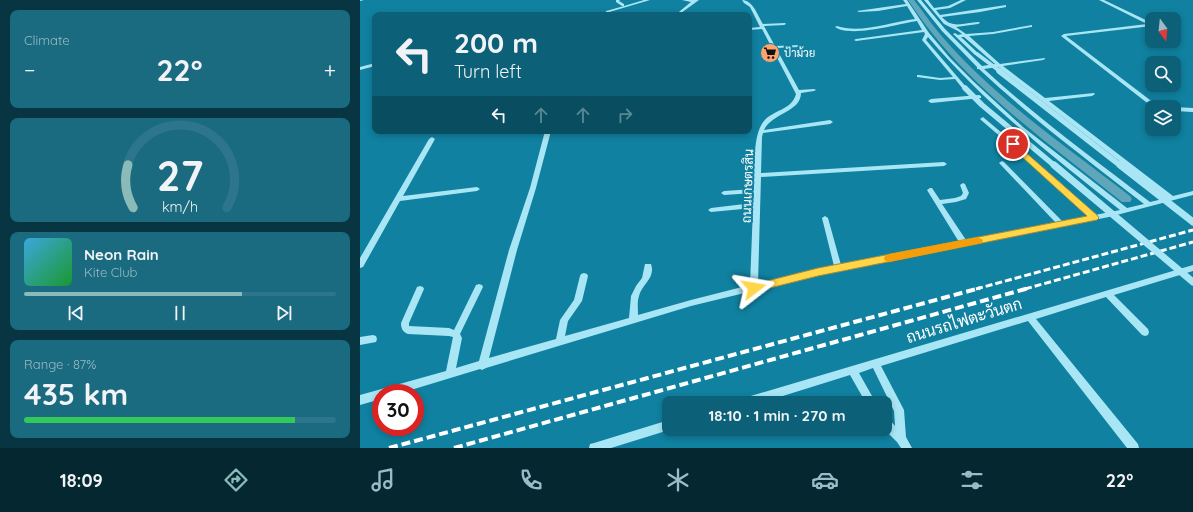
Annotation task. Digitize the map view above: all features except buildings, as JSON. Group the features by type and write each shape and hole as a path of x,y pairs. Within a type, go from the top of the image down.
{"street":[{"path":"618,0 617,1 623,5"},
{"path":"608,12 648,0"},
{"path":"684,0 696,1"},
{"path":"744,0 751,6 798,92 814,90"},
{"path":"905,0 926,33 964,77 1025,131 1127,211"},
{"path":"919,0 944,31 979,68 1026,109 1150,205"},
{"path":"926,0 950,26 957,36 977,54 1193,222"},
{"path":"934,9 949,7 964,0"},
{"path":"1101,0 1152,25 1063,36 1147,100"},
{"path":"681,12 696,1"},
{"path":"859,10 878,10 908,5"},
{"path":"942,18 1005,6"},
{"path":"837,27 841,31 917,20"},
{"path":"950,26 978,23"},
{"path":"752,28 784,24"},
{"path":"950,26 965,35 999,65 1173,199"},
{"path":"957,36 993,33 1031,26"},
{"path":"856,40 904,33 926,33"},
{"path":"926,33 924,40 965,88 1193,282"},
{"path":"774,47 799,46"},
{"path":"979,68 1043,59"},
{"path":"360,69 372,65"},
{"path":"919,76 940,79 955,78"},
{"name":"ถนนเกษตรสิน","path":"754,288 759,137 766,121 792,106 799,98 798,92"},
{"path":"1044,100 1092,94"},
{"path":"931,101 985,96"},
{"path":"1181,109 1193,110"},
{"path":"983,119 1053,179 1094,218"},
{"path":"761,132 830,122"},
{"path":"482,366 513,250 533,188 547,134"},
{"path":"360,265 432,139"},
{"path":"1002,163 1062,224"},
{"path":"758,175 944,164"},
{"path":"938,202 956,200 964,197 966,193 963,185"},
{"path":"398,199 477,189"},
{"path":"930,190 964,243"},
{"path":"724,193 758,191"},
{"path":"416,384 482,366 633,319 754,288 838,268 1127,211 1193,193"},
{"path":"711,210 757,206"},
{"path":"825,218 838,268"},
{"path":"633,319 635,296 646,279 648,266"},
{"name":"ถนนรถไฟตะวันตก","path":"767,396 1193,268"},
{"path":"1173,274 1193,282"},
{"path":"560,342 564,320 578,301 584,276"},
{"path":"450,374 458,338 456,334 479,287"},
{"path":"420,289 405,323 405,327 408,330 449,332 456,334"},
{"path":"1108,294 1144,332"},
{"path":"1030,317 1134,448"},
{"path":"360,341 373,339"},
{"path":"875,363 899,410 901,438"},
{"path":"852,370 867,396"},
{"path":"360,400 372,397"},
{"path":"594,448 662,428"},
{"path":"892,430 901,438 907,448"}],"waterway":[{"path":"911,0 943,42 989,89 1011,109 1126,199"}],"railway":[{"path":"976,289 1193,230"},
{"path":"1025,289 1193,242"},
{"path":"389,448 980,288"},
{"path":"454,448 1029,288"}],"slow traffic":[{"path":"889,258 978,240"}],"place":[{"name":"ป้าม้วย","path":"770,53"}],"route":[{"path":"754,288 818,272 1094,218 1059,184 1013,144"}]}
